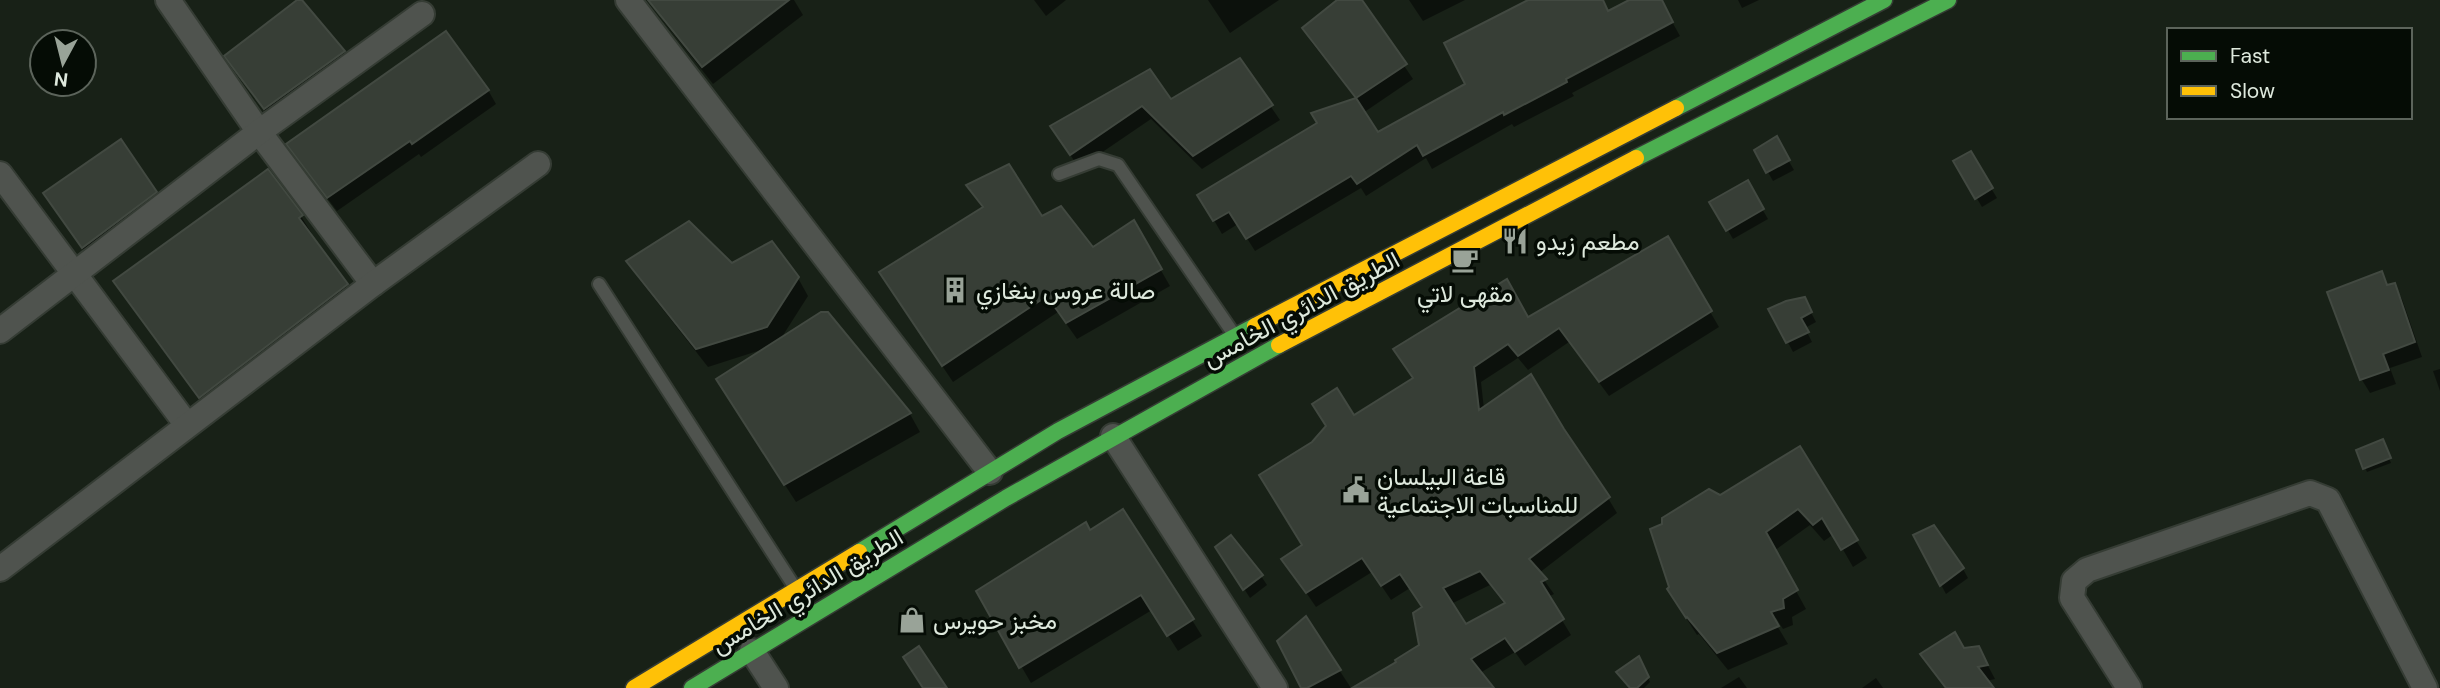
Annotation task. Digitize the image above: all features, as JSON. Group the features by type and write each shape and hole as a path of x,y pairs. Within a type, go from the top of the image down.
{"main road":[{"name":"الطريق الدائري الخامس","path":"634,688 1058,431 1884,0"},
{"name":"الطريق الدائري الخامس","path":"692,688 903,558 1113,436 1581,188 1948,0"},
{"path":"660,672 669,688"}],"street":[{"path":"168,0 258,132 373,284"},
{"path":"628,0 989,472"},
{"path":"0,331 258,132 422,14"},
{"path":"3,562 373,284 538,164"},
{"path":"0,174 187,425"},
{"path":"1113,436 1275,688"},
{"path":"2129,688 2072,598 2074,581 2087,570 2310,493 2328,500 2425,688"},
{"path":"752,651 776,688"}],"lane":[{"path":"1059,174 1099,159 1118,165 1236,336"},
{"path":"599,284 796,590"}],"building":[{"path":"297,0 302,0 345,51 264,109 224,56"},
{"path":"648,0 789,0 702,67"},
{"path":"1337,0 1362,0 1407,64 1356,98 1302,28"},
{"path":"1528,0 1603,0 1608,11 1629,0 1662,0 1673,22 1566,79 1567,82 1504,115 1503,112 1423,156 1417,145 1357,184 1351,176 1246,239 1229,212 1213,221 1197,195 1317,123 1311,113 1356,98 1378,132 1465,84 1444,43"},
{"path":"446,31 489,90 412,144 410,141 327,198 286,144"},
{"path":"1240,58 1273,105 1193,156 1142,106 1070,155 1050,126 1150,69 1171,99"},
{"path":"1777,136 1790,160 1766,173 1754,150"},
{"path":"121,139 157,192 82,248 43,193"},
{"path":"1971,151 1993,188 1975,199 1953,161"},
{"path":"1009,164 1042,216 1061,206 1093,247 1134,220 1162,269 1066,323 1047,296 942,366 879,272 983,207 966,185"},
{"path":"268,169 303,215 299,218 348,284 199,398 113,281"},
{"path":"1748,180 1764,209 1726,231 1709,202"},
{"path":"689,221 732,263 772,241 799,277 767,327 696,349 626,261"},
{"path":"1668,236 1712,311 1599,382 1559,328 1518,356 1508,344 1474,367 1479,410 1531,374 1610,497 1529,559 1547,579 1541,582 1564,619 1515,652 1505,638 1471,659 1494,688 1352,688 1419,645 1413,613 1422,607 1400,574 1381,586 1362,558 1306,593 1281,559 1302,545 1259,475 1312,442 1326,426 1312,404 1337,388 1354,415 1413,378 1393,349 1507,279 1528,317","holes":["1480,571 1505,603 1466,624 1443,588"]},
{"path":"2382,271 2387,285 2395,283 2415,342 2383,354 2389,370 2360,380 2327,292"},
{"path":"1805,297 1812,312 1801,318 1809,332 1786,343 1768,309"},
{"path":"821,312 828,312 911,413 784,485 716,379"},
{"path":"2383,439 2391,458 2363,469 2356,450"},
{"path":"1800,446 1858,540 1841,550 1822,518 1813,525 1798,509 1766,532 1798,590 1783,599 1784,608 1771,612 1779,626 1717,653 1686,618 1667,589 1669,587 1650,529 1662,524 1662,518 1709,489 1720,495"},
{"path":"1123,509 1194,619 1167,636 1141,595 1019,668 976,591 1086,522 1090,530"},
{"path":"1934,525 1964,568 1940,586 1913,535"},
{"path":"1231,535 1263,575 1243,590 1215,547"},
{"path":"1306,616 1341,670 1307,688 1301,688 1277,641"},
{"path":"1955,632 1964,648 1979,646 1988,665 1978,667 1994,688 1946,688 1920,654"},
{"path":"919,646 947,688 923,688 903,657"},
{"path":"1639,656 1649,677 1637,688 1630,688 1616,672"}],"traffic: fast":[{"path":"1676,108 1884,0"},
{"path":"1636,158 1948,0"},
{"path":"859,552 1058,431 1255,326"},
{"path":"692,688 1006,498 1279,345"}],"traffic: slow":[{"path":"1255,326 1676,108"},
{"path":"1279,345 1636,158"},
{"path":"634,688 859,552"}],"place":[{"name":"مطعم زيدو","path":"1515,241"},
{"name":"مقهى لاتي","path":"1465,260"},
{"name":"صالة عروس بنغازي","path":"955,290"},
{"name":"قاعة البيلسان للمناسبات الاجتماعية","path":"1356,490"},
{"name":"مخبز حويرس","path":"912,620"}]}
